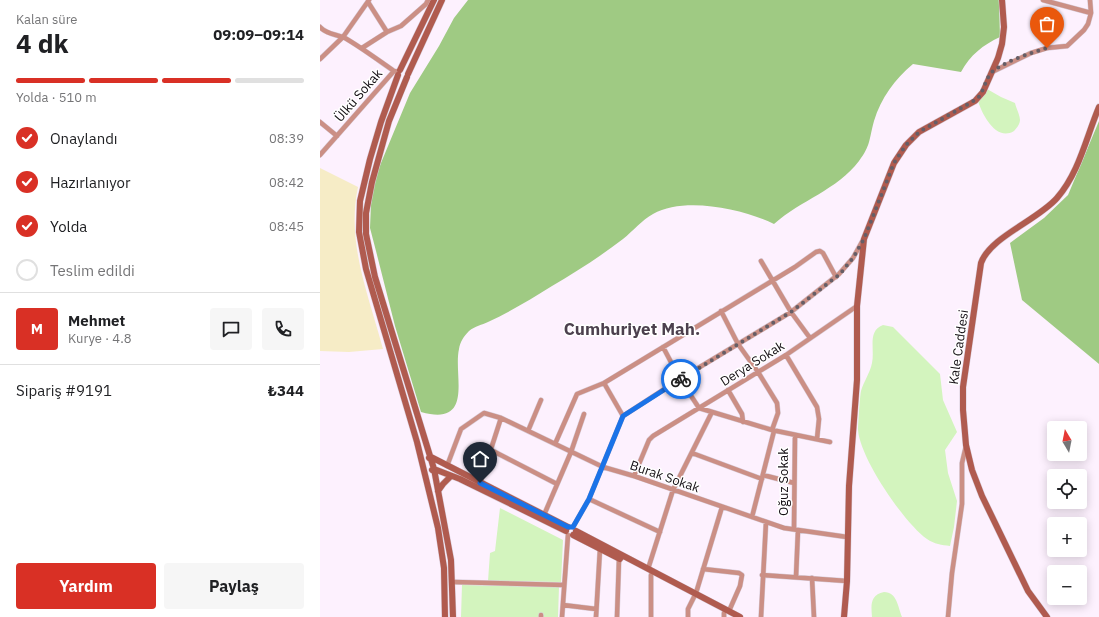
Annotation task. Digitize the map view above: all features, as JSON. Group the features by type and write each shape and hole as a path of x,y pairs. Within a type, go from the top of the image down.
{"street":[{"path":"362,48 387,32 401,26 426,4 428,0"},
{"path":"434,0 398,72 385,112 370,159 360,201 359,232 366,269 422,459 442,546 445,580 445,617"},
{"path":"442,0 407,76 389,121 367,206 366,234 375,277 434,469 451,560 453,582 453,617"},
{"path":"562,617 564,585 571,531 589,499 623,416 680,379 791,312 836,278 850,263 864,239 894,163 906,145 919,132 977,99 982,92 1000,54 1004,21 1002,0"},
{"path":"1043,0 1091,13"},
{"path":"992,72 1031,53 1047,48 1067,46 1086,29 1091,13 1090,0"},
{"path":"320,59 343,37 369,1 387,32"},
{"path":"320,28 330,34 343,37 398,72"},
{"path":"398,72 405,69 407,76"},
{"name":"Ülkü Sokak","path":"320,156 398,72"},
{"name":"Kale Caddesi","path":"1047,617 1028,591 982,496 972,470 966,445 963,416 963,387 982,259 990,248 1051,204 1061,193 1076,167 1099,107"},
{"path":"320,122 337,136"},
{"path":"844,617 847,581 847,537 857,380 857,306 864,239"},
{"path":"555,444 577,394 604,383 819,251 823,253 836,278"},
{"path":"761,261 791,312 810,338"},
{"name":"Derya Sokak","path":"634,476 652,437 786,355 857,306"},
{"path":"721,311 738,344 758,372 778,406 778,413 752,517"},
{"path":"663,347 680,379 699,408 773,431 830,442"},
{"path":"786,355 817,407 819,419 817,439"},
{"path":"604,383 623,416"},
{"path":"728,390 742,414 743,422"},
{"path":"528,431 541,400"},
{"path":"650,617 649,572 660,532 673,490 712,412"},
{"name":"Burak Sokak","path":"447,466 461,429 484,414 501,418 603,467 634,476 784,528 847,537"},
{"path":"544,515 571,452 584,414"},
{"path":"480,483 501,418"},
{"name":"Oğuz Sokak","path":"795,435 794,483 796,577"},
{"path":"948,617 952,573 962,504 963,457 966,445"},
{"path":"490,450 557,484"},
{"path":"692,453 762,477 794,483"},
{"path":"422,459 431,457 544,515 600,549 649,572"},
{"path":"424,471 434,469 571,531 695,595 733,617"},
{"path":"438,491 451,476"},
{"path":"589,499 660,532"},
{"path":"688,617 688,609 695,595 722,507"},
{"path":"761,617 762,575 766,522"},
{"path":"596,617 600,549"},
{"path":"617,617 619,558"},
{"path":"703,569 739,573 742,576 740,586 726,613"},
{"path":"762,575 847,581"},
{"path":"812,578 814,617"},
{"path":"453,582 564,585"},
{"path":"563,605 596,609"},
{"path":"726,613 740,617"}],"green space":[{"path":"468,0 999,0 1000,37 988,43 978,51 968,60 961,72 913,64 900,76 889,90 881,104 874,121 868,146 859,161 840,180 774,224 731,209 697,205 666,209 649,216 615,245 570,275 512,310 471,329 464,337 460,346 458,360 458,396 455,406 449,412 438,415 421,412 395,326 370,228 371,203 376,175 410,93 439,46 454,18"},
{"path":"987,89 1015,103 1020,120 1014,131 1001,133 996,130 986,119 978,101"},
{"path":"1099,121 1099,364 1022,300 1010,243 1044,218 1068,195"},
{"path":"883,325 893,327 940,374 943,400 957,432 945,450 948,473 957,501 950,546 930,541 907,519 875,473 866,457 861,442 858,430 861,391 872,363 873,336 878,328"},
{"path":"500,508 563,540 561,582 488,581 490,553 495,551"},
{"path":"462,585 559,587 558,617 461,617"},
{"path":"884,592 892,594 902,617 872,617 872,601 876,595"}],"sand":[{"path":"320,168 358,187 355,208 357,249 366,289 383,349 349,352 320,351"}],"way so far":[{"path":"681,379 791,312 836,278 850,263 864,239 894,163 910,140 919,132 977,99 992,72 1019,58 1047,48"}],"district":[{"name":"Cumhuriyet Mah.","path":"632,329"}],"route":[{"path":"480,483 568,527 573,527 589,499 623,416 681,379"}]}
